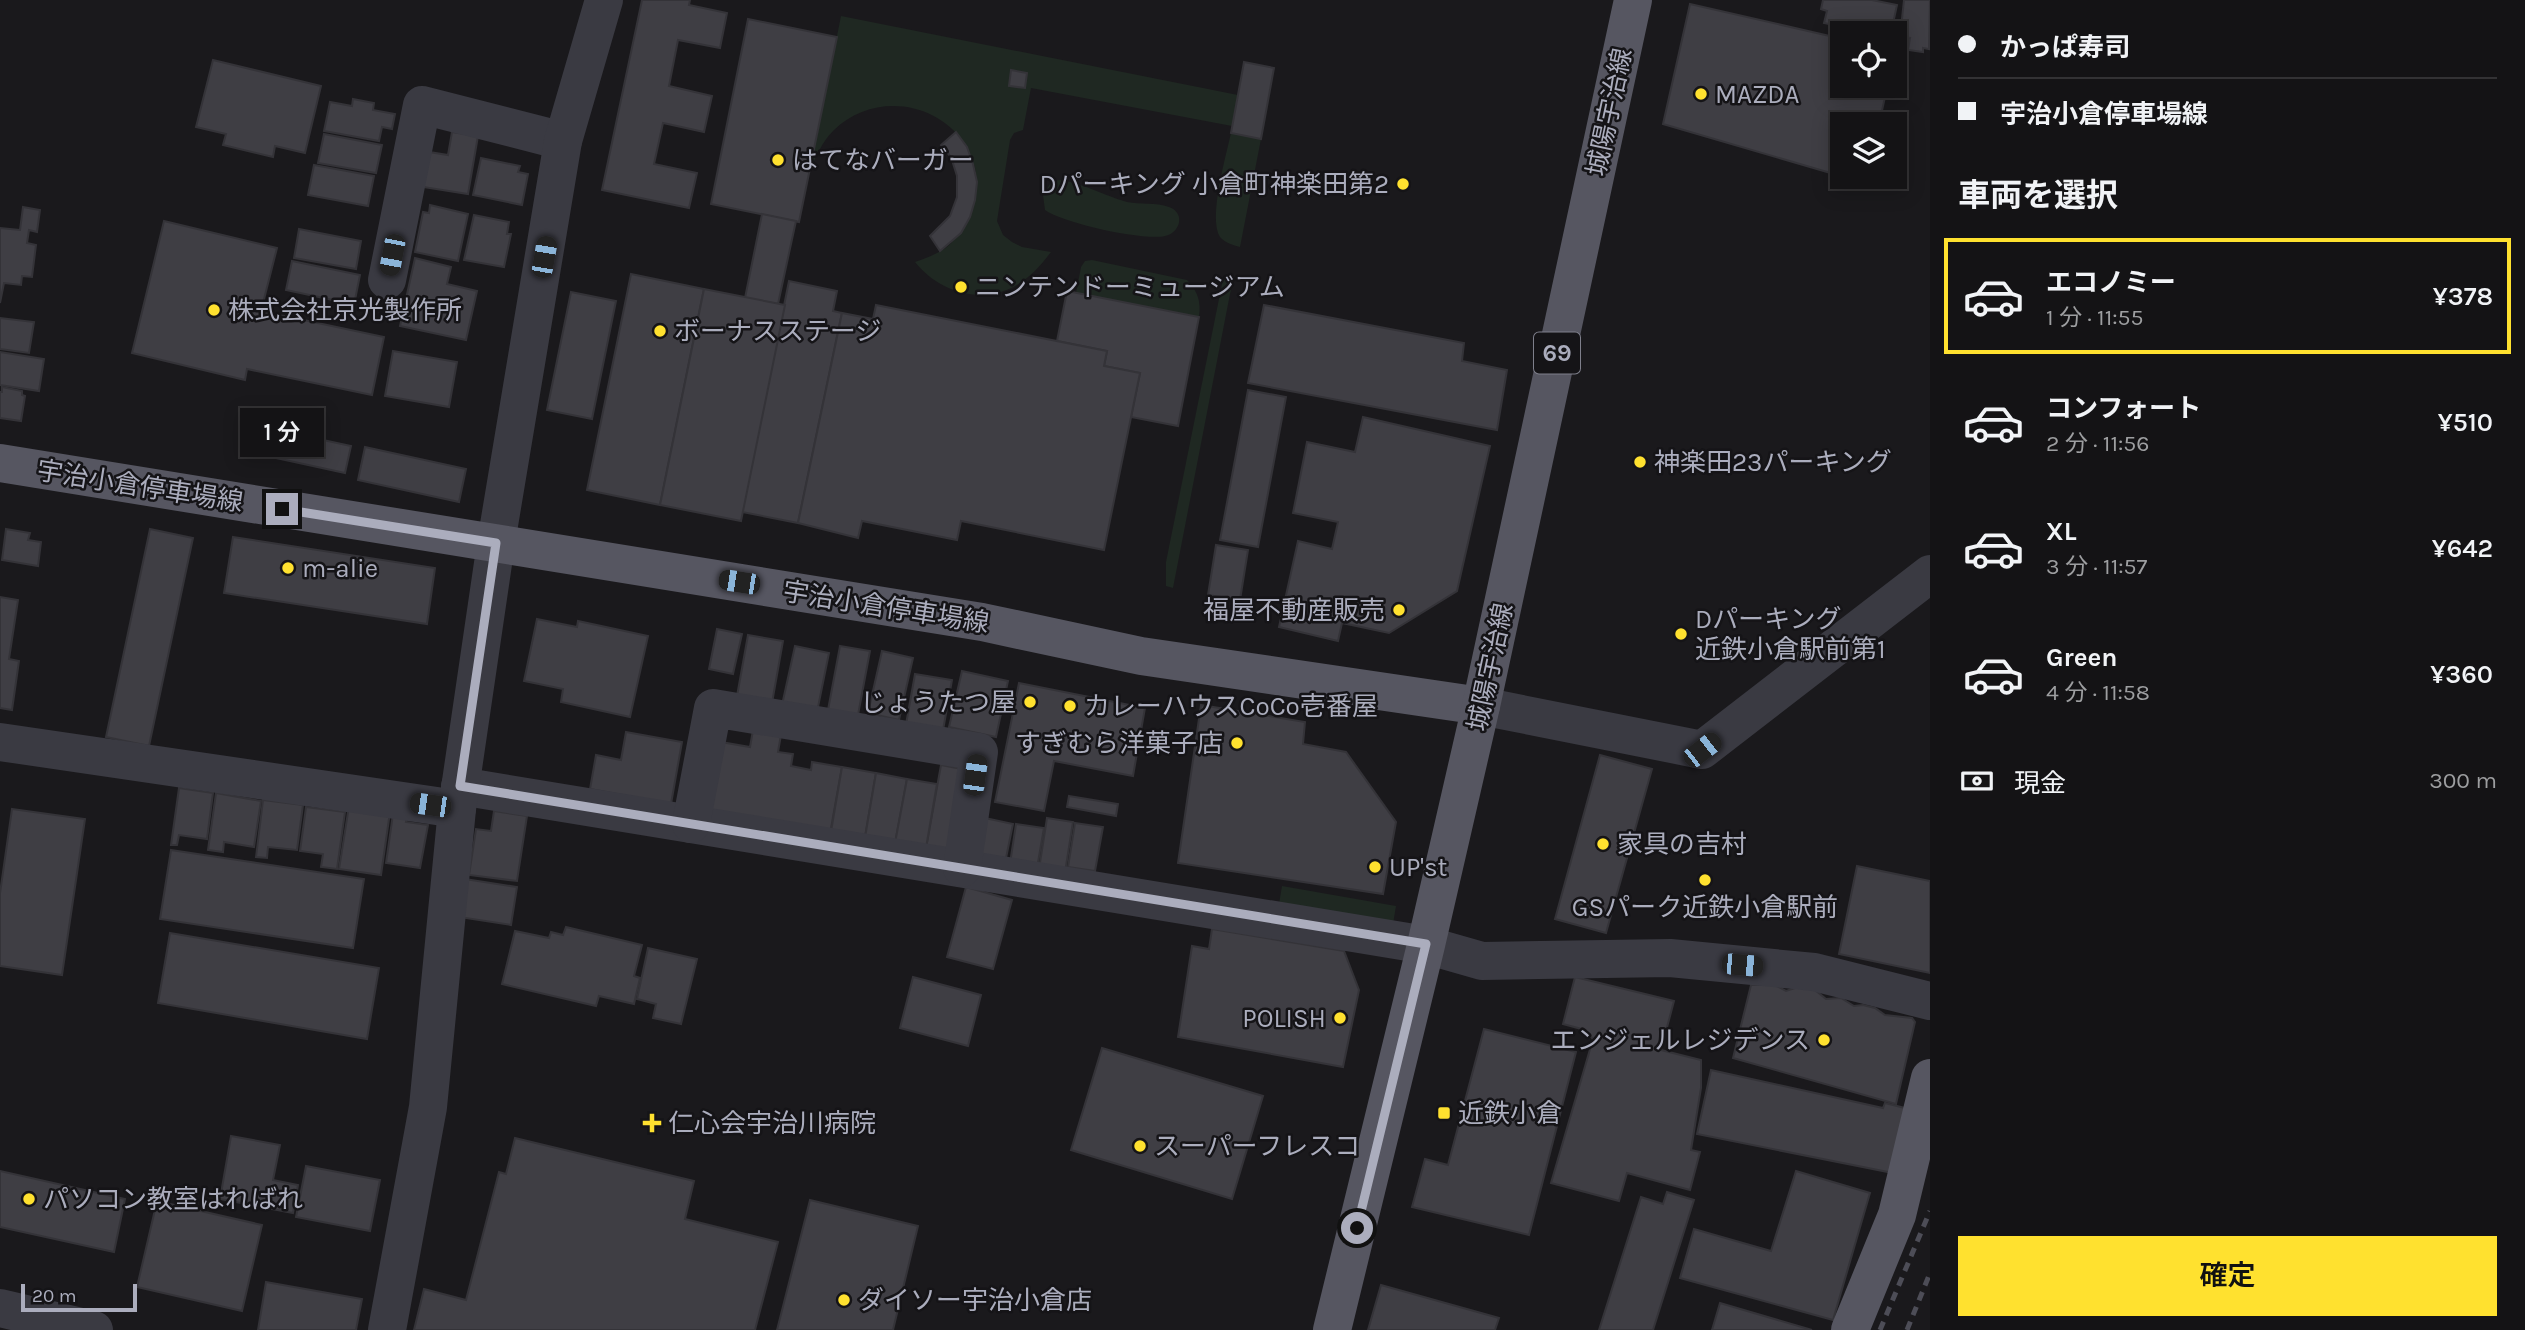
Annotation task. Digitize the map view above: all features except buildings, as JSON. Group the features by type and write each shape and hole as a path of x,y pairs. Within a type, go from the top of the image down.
{"main road":[{"name":"城陽宇治線","path":"1332,1330 1481,706 1633,0"},
{"name":"宇治小倉停車場線","path":"0,463 982,622 1141,656 1481,706"},
{"path":"1850,1330 1897,1215 1930,1078"}],"street":[{"path":"387,1330 428,1107 458,798 496,543 562,141 604,0"},
{"path":"387,280 422,105 562,141"},
{"path":"1481,706 1702,750 1930,574"},
{"path":"691,824 713,708 979,752 962,869"},
{"path":"0,742 691,824 1426,944 1482,961 1670,958 1814,972 1930,1000"},
{"path":"0,1308 94,1330"}],"shaded area":[{"path":"841,16 1238,95 1232,126 1031,88 1023,130 1014,133 1010,140 997,221 1003,235 1012,242 1022,247 1051,252 1030,275 1002,292 974,295 961,292 936,281 915,262 944,249 956,238 975,190 976,173 971,157 952,129 920,110 902,106 866,110 849,118 834,130 823,144 810,171"},
{"path":"1231,133 1261,139 1240,247 1229,244 1220,237 1216,216 1219,186"},
{"path":"1052,181 1076,183 1127,202 1169,207 1178,214 1179,223 1170,234 1154,237 1085,225 1054,215 1045,210 1043,195"},
{"path":"1092,260 1187,280 1198,297 1199,317 1076,293 1081,267 1085,261"},
{"path":"1234,278 1173,588 1166,586 1166,562 1223,279"},
{"path":"1282,886 1396,906 1393,924 1277,916"}],"railway":[{"path":"1880,1330 1930,1211"},
{"path":"1907,1330 1930,1273"}],"place":[{"name":"MAZDA","path":"1701,94"},
{"name":"はてなバーガー","path":"778,160"},
{"name":"Dパーキング 小倉町神楽田第2","path":"1403,184"},
{"name":"ニンテンドーミュージアム","path":"961,287"},
{"name":"株式会社京光製作所","path":"214,310"},
{"name":"ボーナスステージ","path":"660,331"},
{"name":"神楽田23パーキング","path":"1640,462"},
{"name":"m-alie","path":"288,568"},
{"name":"福屋不動産販売","path":"1399,610"},
{"name":"Dパーキング 近鉄小倉駅前第1","path":"1681,634"},
{"name":"じょうたつ屋","path":"1030,702"},
{"name":"カレーハウスCoCo壱番屋","path":"1070,706"},
{"name":"すぎむら洋菓子店","path":"1237,743"},
{"name":"家具の吉村","path":"1603,844"},
{"name":"UP'st","path":"1375,867"},
{"name":"GSパーク近鉄小倉駅前","path":"1705,880"},
{"name":"POLISH","path":"1340,1018"},
{"name":"エンジェルレジデンス","path":"1824,1040"},
{"name":"近鉄小倉","path":"1444,1113"},
{"name":"仁心会宇治川病院","path":"652,1123"},
{"name":"スーパーフレスコ","path":"1140,1146"},
{"name":"パソコン教室はればれ","path":"29,1199"},
{"name":"ダイソー宇治小倉店","path":"844,1300"}],"route":[{"path":"282,509 496,543 460,786 1426,944 1357,1228"}]}
